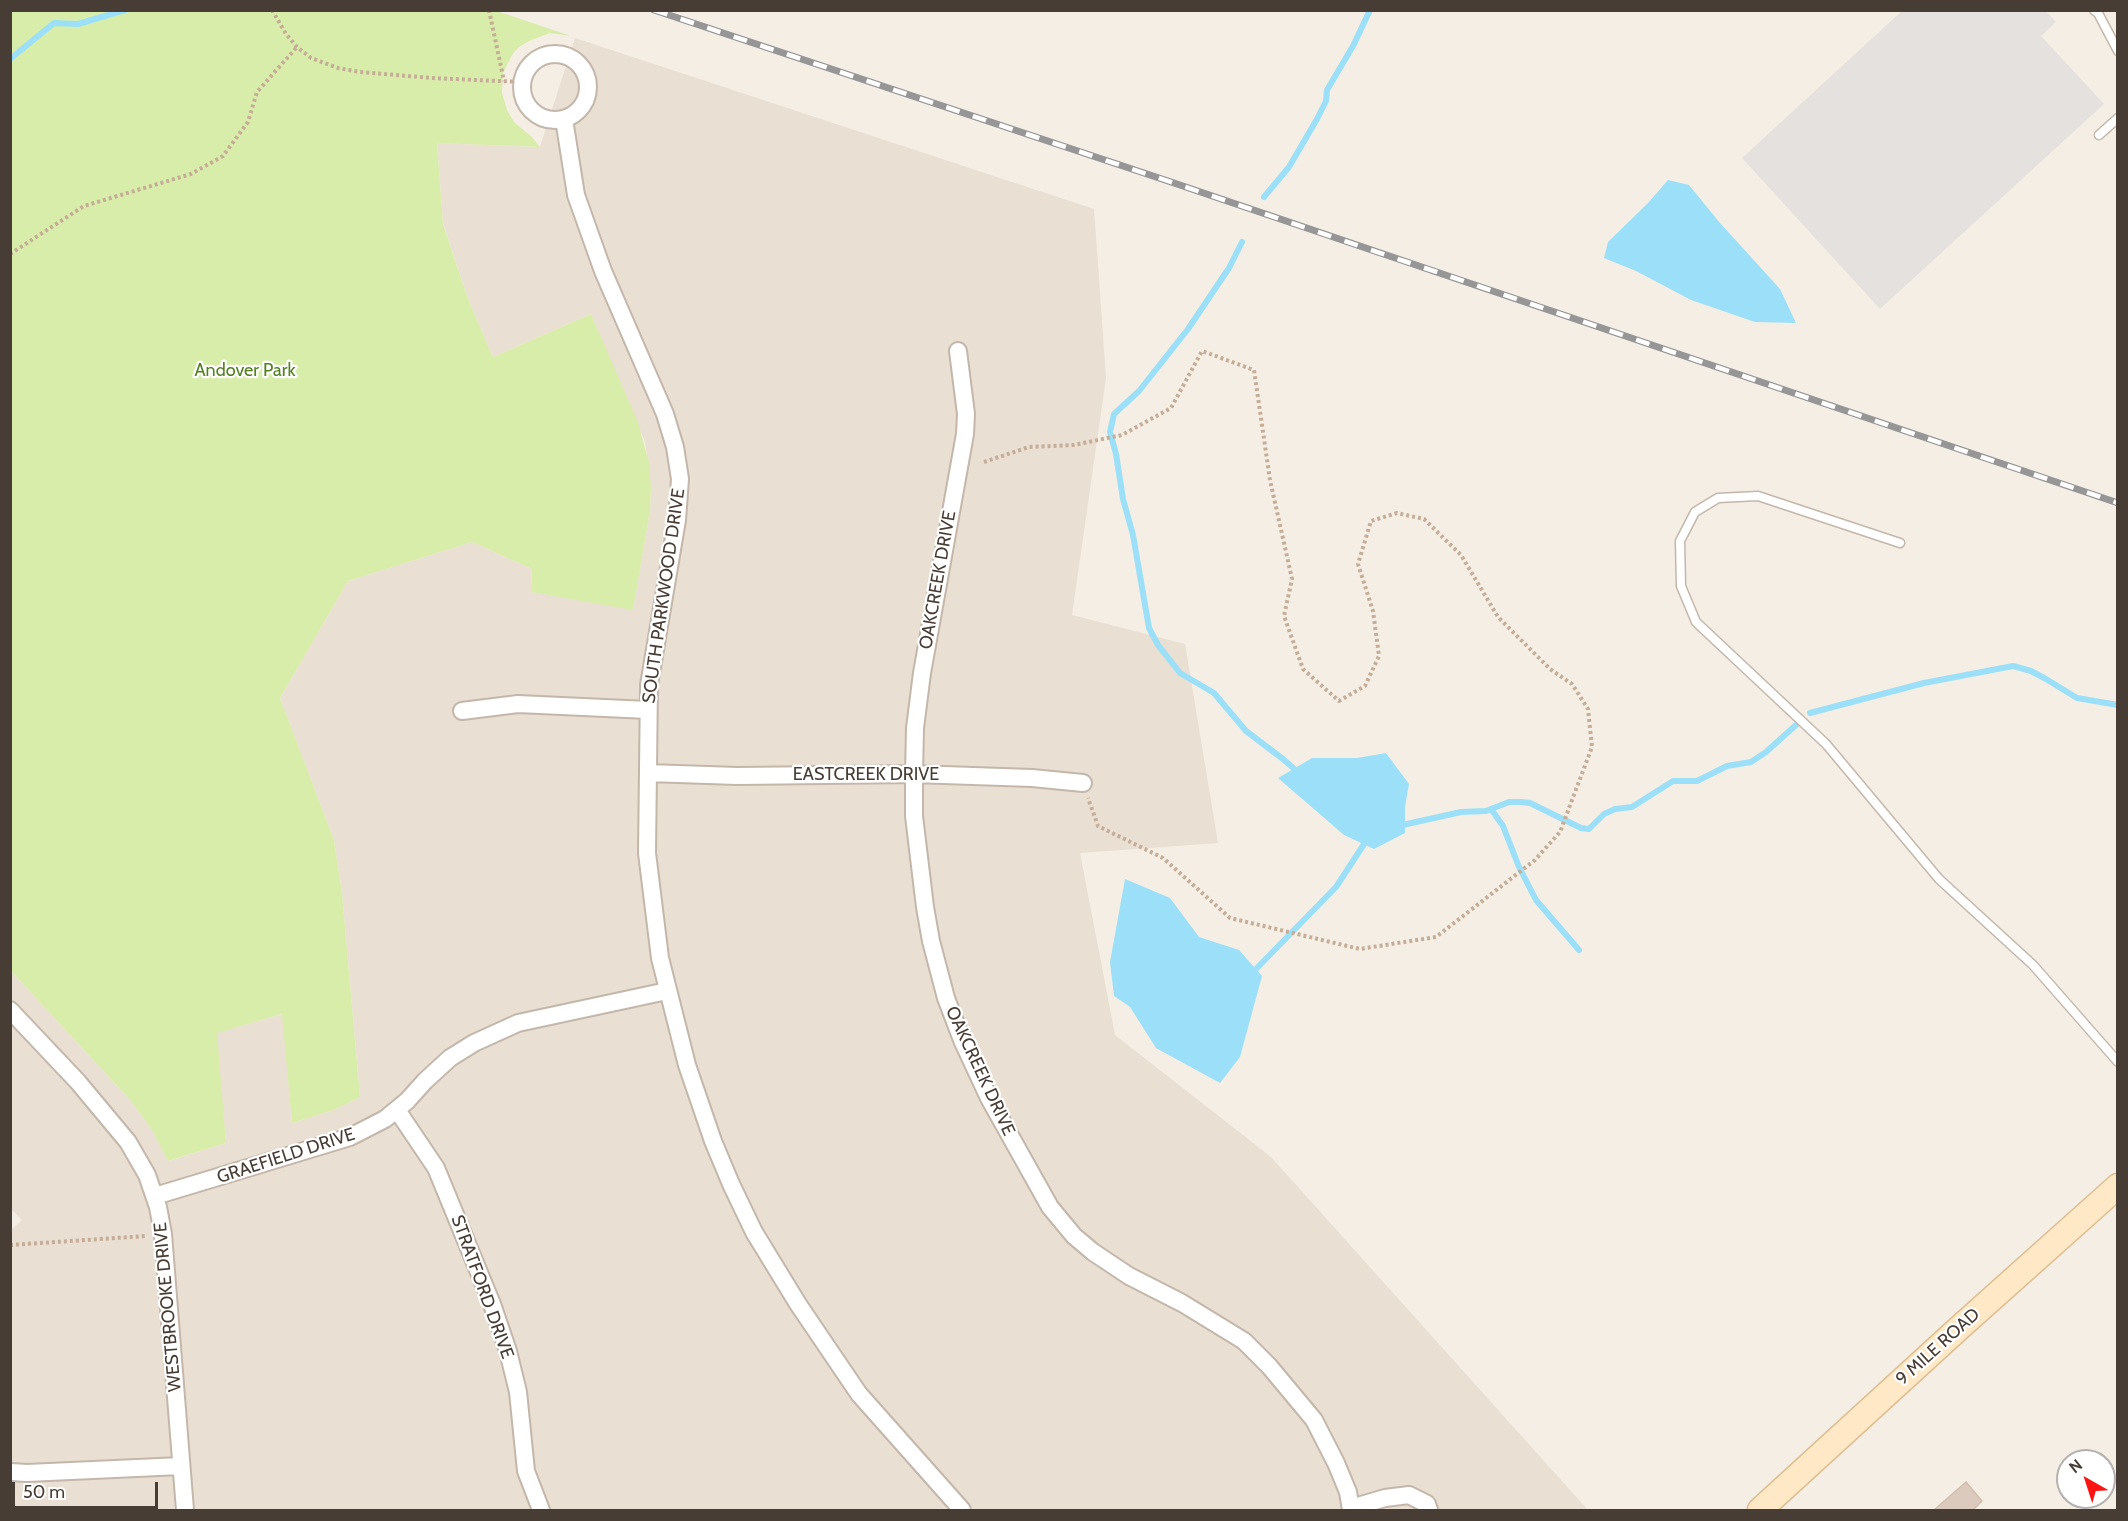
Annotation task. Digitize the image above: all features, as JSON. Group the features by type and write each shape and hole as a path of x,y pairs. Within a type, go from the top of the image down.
{"street":[{"path":"552,54 573,59 587,75 589,86 582,107 564,119 554,120 543,118 533,112 526,103 522,82 526,71 533,63 552,54"},
{"name":"SOUTH PARKWOOD DRIVE","path":"564,119 576,195 603,271 665,414 675,447 680,479 677,520 649,685 647,852 652,904 667,991 699,1104 754,1232 816,1331 859,1394 962,1510"},
{"name":"OAKCREEK DRIVE","path":"958,351 966,414 965,434 922,672 915,728 914,816 931,941 946,998 962,1040 989,1098 1038,1187 1050,1207 1074,1236 1129,1276 1182,1303 1244,1341 1314,1420 1336,1463 1348,1492 1351,1509 1385,1498 1409,1495 1427,1504 1430,1510"},
{"path":"462,711 518,704 648,710"},
{"name":"EASTCREEK DRIVE","path":"648,773 737,776 914,774 1032,778 1083,783"},
{"name":"GRAEFIELD DRIVE","path":"154,1196 350,1137 385,1119 397,1110 450,1058 474,1043 518,1023 667,991"},
{"name":"WESTBROOKE DRIVE","path":"10,1010 78,1082 128,1142 147,1175 163,1234 185,1510"},
{"name":"STRATFORD DRIVE","path":"397,1110 436,1168 492,1304 508,1351 518,1392 526,1471 541,1510"},
{"name":"9 MILE ROAD","path":"1760,1510 2118,1186"},
{"path":"10,1472 182,1466"}],"lane":[{"path":"2094,10 2098,13 2118,51"},
{"path":"2099,135 2118,118"},
{"path":"1900,543 1758,496 1718,498 1695,512 1680,541 1682,586 1696,622 1826,744 1939,879 2033,965 2118,1062"}],"path":[{"path":"272,10 286,34 297,47 311,58 338,68 431,78 522,82"},
{"path":"489,10 504,81"},
{"path":"10,254 84,206 191,174 223,156 248,123 257,92 297,47"},
{"path":"984,462 1029,447 1074,445 1122,435 1171,408 1202,351 1254,370 1270,480 1292,579 1284,616 1303,669 1339,700 1365,686 1379,656 1373,611 1358,564 1371,521 1397,513 1424,519 1461,555 1498,617 1550,669 1572,684 1588,709 1592,747 1560,832 1535,860 1436,937 1360,949 1230,918 1163,858 1098,826 1083,783"},
{"path":"10,1245 163,1234"}],"shaded area":[{"path":"1903,10 2046,11 2056,22 2041,36 2104,104 1880,309 1742,158"},
{"path":"575,38 1094,209 1106,378 1072,615 1185,644 1218,843 1080,853 1115,1035 1271,1157 1588,1510 11,1510 10,1231 22,1220 10,1208 11,971 131,1101 152,1130 169,1161 226,1143 216,1033 283,1014 292,1123 334,1110 360,1097 342,893 334,840 280,698 348,581 472,542 532,569 531,592 633,609 650,511 651,487 645,442 591,314 493,357 468,299 443,223 437,143 540,147"}],"green space":[{"name":"Andover Park","path":"494,10 571,36 550,33 529,41 512,55 503,73 502,93 507,110 514,122 540,147 437,143 443,224 468,299 493,357 591,314 638,422 649,463 650,511 633,610 531,592 532,569 472,542 348,581 280,698 334,840 342,893 360,1097 334,1110 292,1123 282,1014 217,1033 226,1143 168,1161 152,1130 131,1101 11,971 11,11"}],"water":[{"path":"1668,180 1689,185 1780,289 1796,323 1755,322 1691,300 1636,271 1604,258 1608,242"},
{"path":"1386,753 1409,784 1405,807 1405,833 1374,849 1344,835 1278,778 1312,758 1357,758"},
{"path":"1125,879 1170,898 1199,937 1239,950 1262,976 1240,1057 1220,1083 1156,1048 1130,1007 1114,996 1110,962"}],"building":[{"path":"1966,1482 1982,1501 1973,1510 1934,1510"}],"waterway":[{"path":"10,59 54,23 78,24 125,10"},
{"path":"1264,197 1289,167 1317,119 1326,101 1327,90 1353,46 1370,10"},
{"path":"1242,242 1229,268 1188,329 1139,391 1114,414 1110,432 1123,499 1133,535 1149,628 1158,645 1180,673 1214,693 1246,731 1300,774"},
{"path":"1810,713 1924,683 2013,666 2031,671 2077,698 2118,705"},
{"path":"1398,826 1461,812 1486,811 1509,802 1521,802 1530,803 1581,828 1589,829 1604,814 1615,809 1632,807 1673,781 1697,781 1727,766 1751,762 1766,752 1796,725"},
{"path":"1491,809 1503,826 1519,867 1536,900 1579,950"},
{"path":"1256,969 1336,887 1368,838"}],"railway":[{"path":"654,10 1174,183 2118,503"}]}
